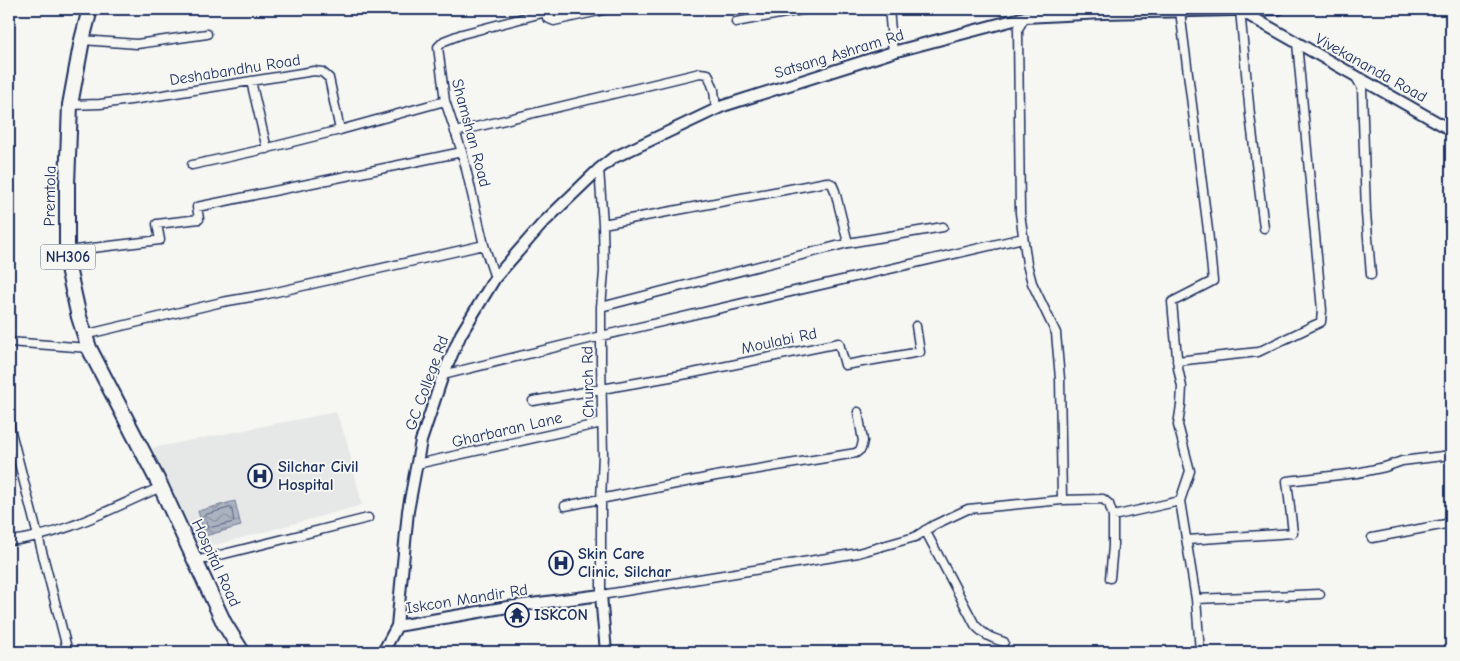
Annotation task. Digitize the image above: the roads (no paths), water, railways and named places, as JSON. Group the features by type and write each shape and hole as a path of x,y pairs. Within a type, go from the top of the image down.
{"highway":[{"name":"Premtola","path":"90,9 82,40 70,105 67,252 72,286 86,342 161,487"},
{"name":"Hospital Road","path":"161,487 224,623 242,652"}],"main road":[{"path":"1103,11 1279,9"},
{"name":"Vivekananda Road","path":"1240,10 1451,130"},
{"name":"Satsang Ashram Rd","path":"599,169 613,158 716,109 893,52 1026,17 1103,11"},
{"name":"GC College Rd","path":"383,652 397,626 408,511 421,441 443,374 461,334 495,278 543,224 599,169"},
{"path":"601,595 606,652"},
{"name":"Iskcon Mandir Rd","path":"397,626 508,607 601,595"}],"street":[{"path":"545,10 548,18 554,21 608,9"},
{"path":"736,22 807,9"},
{"path":"889,9 893,52"},
{"name":"Shamshan Road","path":"495,278 484,245 462,152 445,101 438,48 440,44 462,34 545,10"},
{"path":"1240,10 1250,115 1264,228"},
{"path":"1180,11 1213,281 1172,302 1177,360 1182,388 1178,425 1190,471 1180,501 1196,599 1200,652"},
{"path":"1026,17 1018,29 1020,213 1026,264 1032,283 1056,333 1060,379 1062,500"},
{"path":"82,40 137,44 207,34"},
{"path":"1177,360 1258,352 1321,322 1321,301 1297,44"},
{"name":"Deshabandhu Road","path":"70,105 100,104 314,71 326,74 331,82 340,130"},
{"path":"455,132 700,73 708,74 711,80 716,109"},
{"path":"1354,75 1362,88 1366,213 1371,275"},
{"path":"251,81 267,149"},
{"path":"192,165 267,149 445,101"},
{"path":"67,252 160,240 157,224 199,219 197,208 462,152"},
{"name":"Church Rd","path":"599,169 604,272 601,307 603,454 601,595"},
{"path":"603,224 827,182 832,184 835,191 848,243"},
{"path":"601,307 848,243 943,227"},
{"path":"443,374 1023,238"},
{"path":"9,342 86,342 222,302 263,295 484,245"},
{"name":"Moulabi Rd","path":"602,390 839,343 845,364 920,352 916,326"},
{"path":"533,401 602,390"},
{"path":"565,506 716,476 856,453 862,449 863,441 858,412"},
{"path":"9,415 10,428 37,537 68,652"},
{"name":"Gharbaran Lane","path":"417,464 602,423"},
{"path":"1187,540 1294,533 1287,481 1357,473 1402,461 1451,455"},
{"path":"9,540 37,537 63,529 161,487"},
{"path":"601,595 858,554 915,538 934,525 968,509 1062,500 1103,499 1109,504 1113,516 1110,578"},
{"path":"1113,516 1180,501"},
{"path":"196,561 368,518"},
{"path":"1372,538 1451,523"},
{"path":"925,530 975,625 984,634 1004,642"},
{"path":"1196,599 1320,594"}],"water":[{"path":"235,501 241,526 205,536 198,511"}],"place":[{"name":"Silchar Civil Hospital","path":"260,476"},
{"name":"Skin Care Clinic, Silchar","path":"561,563"},
{"name":"ISKCON","path":"517,615"}]}
